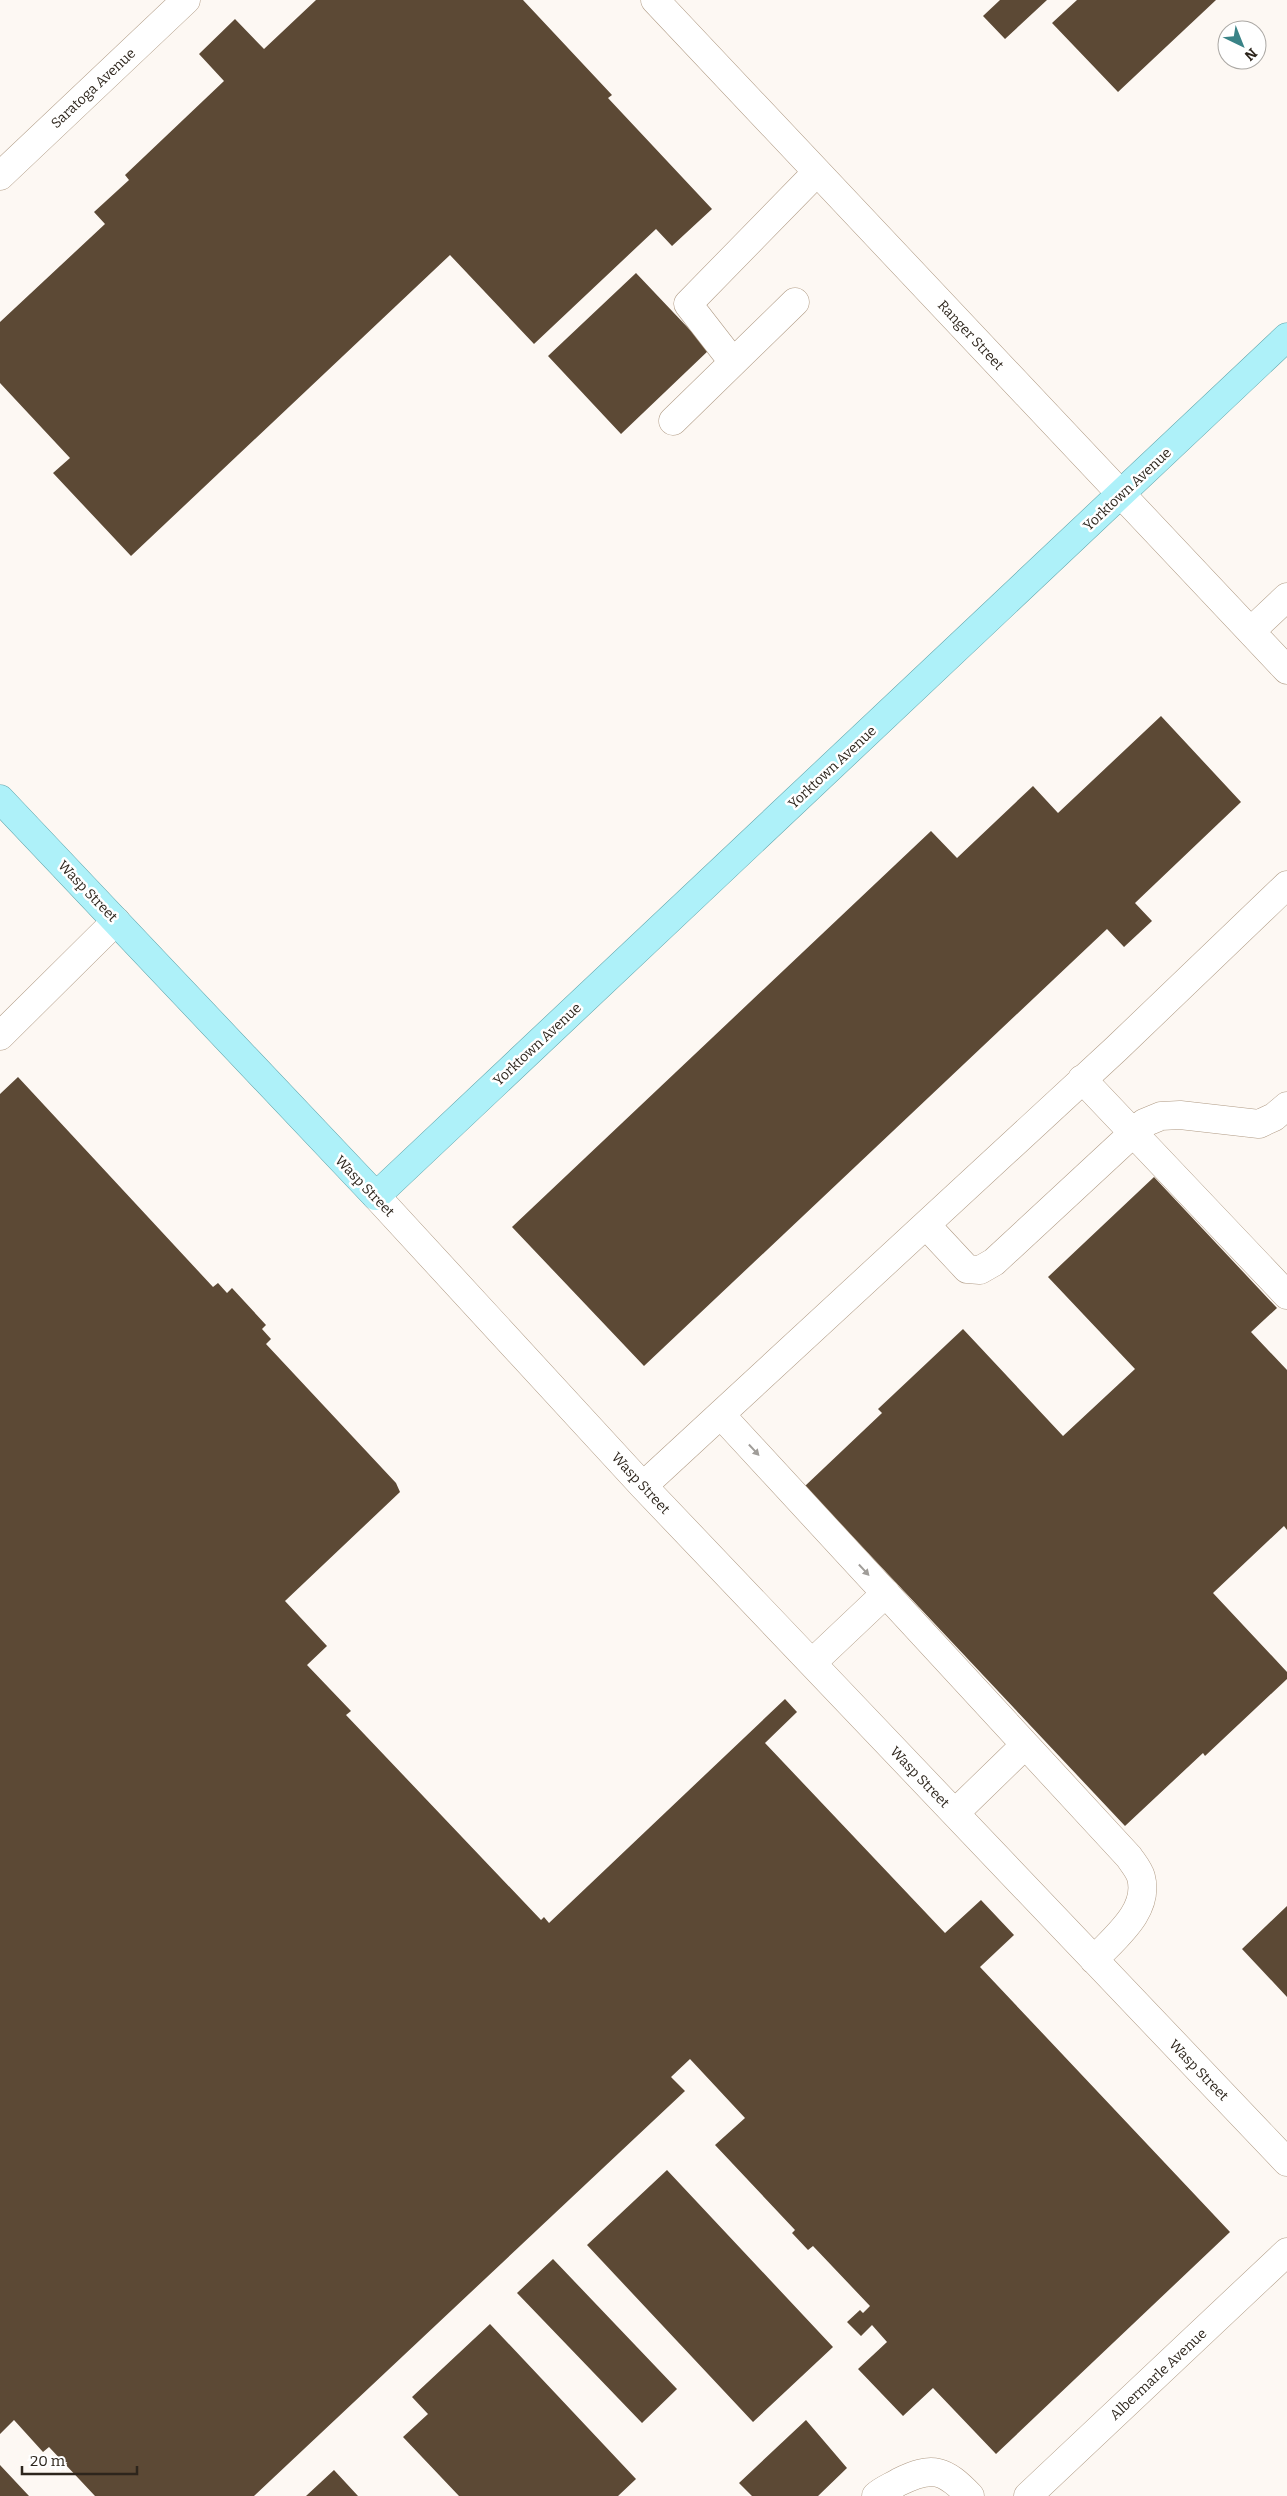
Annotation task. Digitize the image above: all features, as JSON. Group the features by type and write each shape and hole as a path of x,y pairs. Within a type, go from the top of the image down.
{"main road":[{"name":"Yorktown Avenue","path":"376,1196 1287,338"},
{"name":"Wasp Street","path":"0,799 376,1196"}],"street":[{"name":"Saratoga Avenue","path":"0,176 186,0"},
{"name":"Ranger Street","path":"655,0 1287,670"},
{"path":"733,362 688,304 817,172"},
{"path":"673,421 796,302"},
{"path":"1251,631 1287,597"},
{"path":"643,1486 926,1225 1287,885"},
{"path":"0,1036 116,921"},
{"path":"1082,1079 1287,1295"},
{"path":"926,1225 967,1268 980,1270 994,1262 1144,1123 1161,1116 1180,1115 1259,1124 1274,1118 1287,1107"},
{"name":"Wasp Street","path":"376,1196 643,1486 1287,2162"},
{"path":"721,1415 1130,1857 1141,1875 1143,1891 1138,1910 1094,1960"},
{"path":"812,1664 886,1593"},
{"path":"954,1813 1025,1745"},
{"name":"Albermarle Avenue","path":"1028,2496 1287,2252"},
{"path":"876,2496 906,2479 929,2470 953,2478 970,2496"}],"building":[{"path":"316,0 523,0 612,95 608,98 712,209 672,246 656,229 534,344 450,255 131,556 53,473 70,458 0,383 0,322 105,224 94,212 129,180 125,175 224,81 199,54 235,19 264,49"},
{"path":"1000,0 1047,0 1005,39 983,16"},
{"path":"1077,0 1216,0 1118,92 1052,23"},
{"path":"636,273 709,350 621,434 548,356"},
{"path":"1161,716 1241,802 1135,903 1152,921 1124,947 1107,929 644,1366 512,1227 931,831 957,858 1033,786 1058,813"},
{"path":"18,1077 213,1287 218,1283 227,1293 232,1288 266,1325 262,1329 271,1339 266,1344 396,1483 400,1492 285,1601 327,1646 307,1665 351,1711 346,1715 541,1920 544,1917 549,1923 785,1699 797,1712 765,1743 945,1933 981,1900 1014,1935 980,1967 1230,2232 996,2454 933,2388 903,2416 858,2369 887,2342 872,2325 861,2336 847,2322 860,2310 863,2313 870,2306 813,2246 808,2250 792,2233 795,2230 715,2145 745,2118 690,2059 671,2077 685,2091 254,2496 95,2496 49,2447 43,2452 14,2420 0,2434 0,1094"},
{"path":"1154,1177 1277,1308 1251,1332 1287,1370 1287,1530 1284,1526 1213,1593 1287,1672 1287,1679 1205,1756 1203,1753 1125,1826 805,1486 882,1413 878,1409 963,1329 1063,1436 1135,1369 1048,1277"},
{"path":"1287,1906 1287,1997 1242,1949"},
{"path":"667,2170 833,2347 753,2422 587,2245"},
{"path":"553,2259 677,2389 642,2423 517,2293"},
{"path":"490,2324 636,2479 618,2496 459,2496 403,2437 428,2414 412,2397"},
{"path":"806,2420 847,2468 818,2496 752,2496 739,2483"},
{"path":"0,2465 29,2496 0,2496"},
{"path":"334,2470 358,2496 306,2496"}]}
